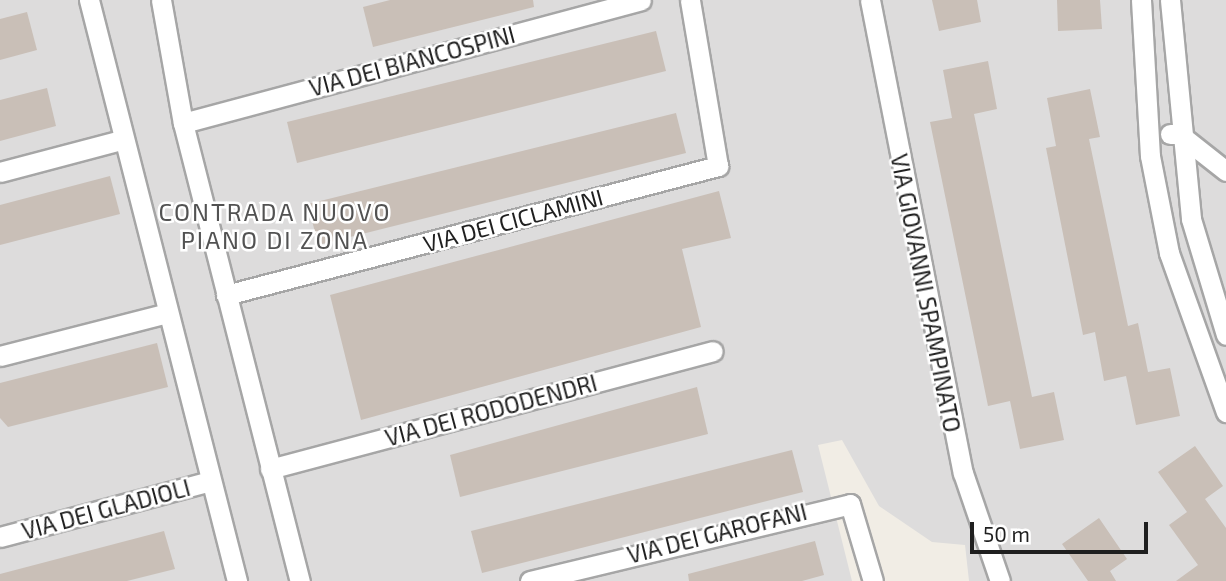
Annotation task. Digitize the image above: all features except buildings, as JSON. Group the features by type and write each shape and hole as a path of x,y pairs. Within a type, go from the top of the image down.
{"street":[{"path":"89,0 164,314 237,581"},
{"path":"161,0 183,122 300,581"},
{"name":"VIA DEI BIANCOSPINI","path":"183,122 641,0"},
{"name":"VIA DEI CICLAMINI","path":"226,295 718,166 690,0"},
{"name":"VIA GIOVANNI SPAMPINATO","path":"870,0 963,473 1000,581"},
{"path":"1141,0 1149,135 1168,253 1226,412"},
{"path":"1170,0 1179,134 1191,219 1226,335"},
{"path":"1149,135 1179,134 1226,172"},
{"path":"0,172 121,140"},
{"path":"0,356 164,314"},
{"name":"VIA DEI RODODENDRI","path":"270,469 713,351"},
{"name":"VIA DEI GLADIOLI","path":"0,537 211,481"},
{"name":"VIA DEI GAROFANI","path":"530,581 823,506 850,504 873,581"}],"shaded area":[{"path":"0,0 1226,0 1226,581 969,581 965,545 932,542 879,506 842,440 818,445 852,581 0,581"}],"district":[{"name":"CONTRADA NUOVO PIANO DI ZONA","path":"275,226"}]}
